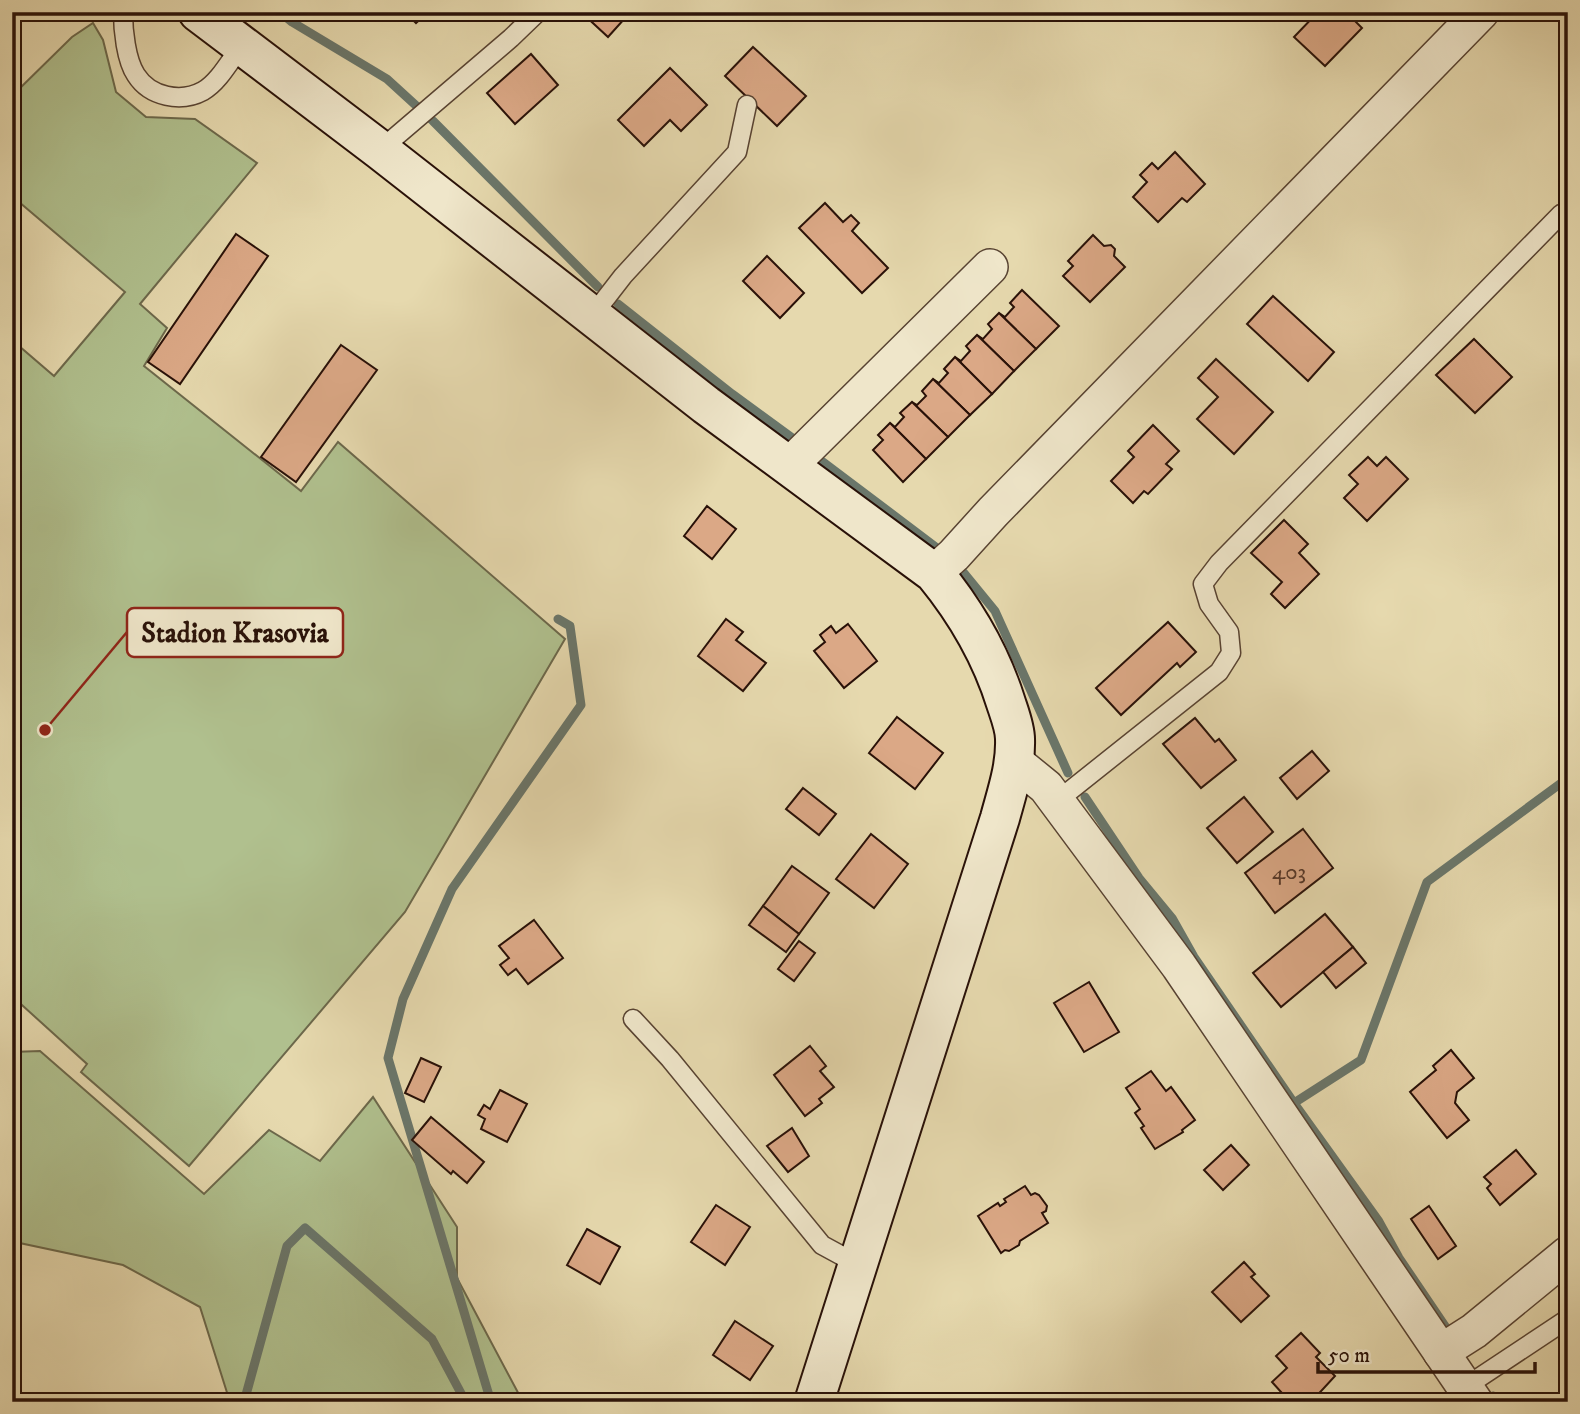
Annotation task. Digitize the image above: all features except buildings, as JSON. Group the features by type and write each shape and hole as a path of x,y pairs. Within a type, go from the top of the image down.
{"street":[{"path":"198,12 592,316 934,573 974,629 997,674 1015,737 1014,761 984,874 814,1402"},
{"path":"934,573 1481,12"},
{"path":"789,466 989,267"},
{"path":"1014,761 1046,787 1179,966 1470,1395"},
{"path":"1441,1352 1474,1331 1568,1254"}],"lane":[{"path":"123,12 122,34 136,75 156,93 188,97 204,90 211,85 242,45"},
{"path":"380,150 538,12"},
{"path":"592,316 623,276 737,152 747,105"},
{"path":"1057,801 1219,672 1231,653 1230,632 1209,604 1203,584 1219,563 1561,214"},
{"path":"633,1019 670,1059 822,1245 857,1264"},
{"path":"1470,1395 1566,1320"}],"green space":[{"path":"93,23 103,40 116,92 146,117 195,119 257,163 140,304 167,328 144,366 301,491 338,442 565,639 405,912 189,1166 81,1072 87,1064 12,996 12,340 54,376 125,292 12,196 12,96 72,37"},
{"path":"40,1051 204,1194 269,1130 320,1161 373,1097 457,1227 457,1278 523,1402 230,1402 200,1307 123,1265 15,1242 12,1239 12,1052"}],"waterway":[{"path":"280,12 292,22 387,79 433,121 598,287"},
{"path":"618,304 799,443"},
{"path":"823,462 937,548"},
{"path":"959,567 995,611 1068,773"},
{"path":"491,1402 388,1058 403,999 452,889 581,705 570,626 558,619"},
{"path":"1294,1103 1361,1060 1427,882 1568,778"},
{"path":"1085,797 1139,878 1172,918 1194,957 1378,1220 1399,1258 1447,1329"},
{"path":"244,1402 287,1246 305,1228 432,1339 468,1402"},
{"path":"1493,1396 1497,1402"}],"place":[{"name":"Stadion Krasovia","path":"45,730"}]}
